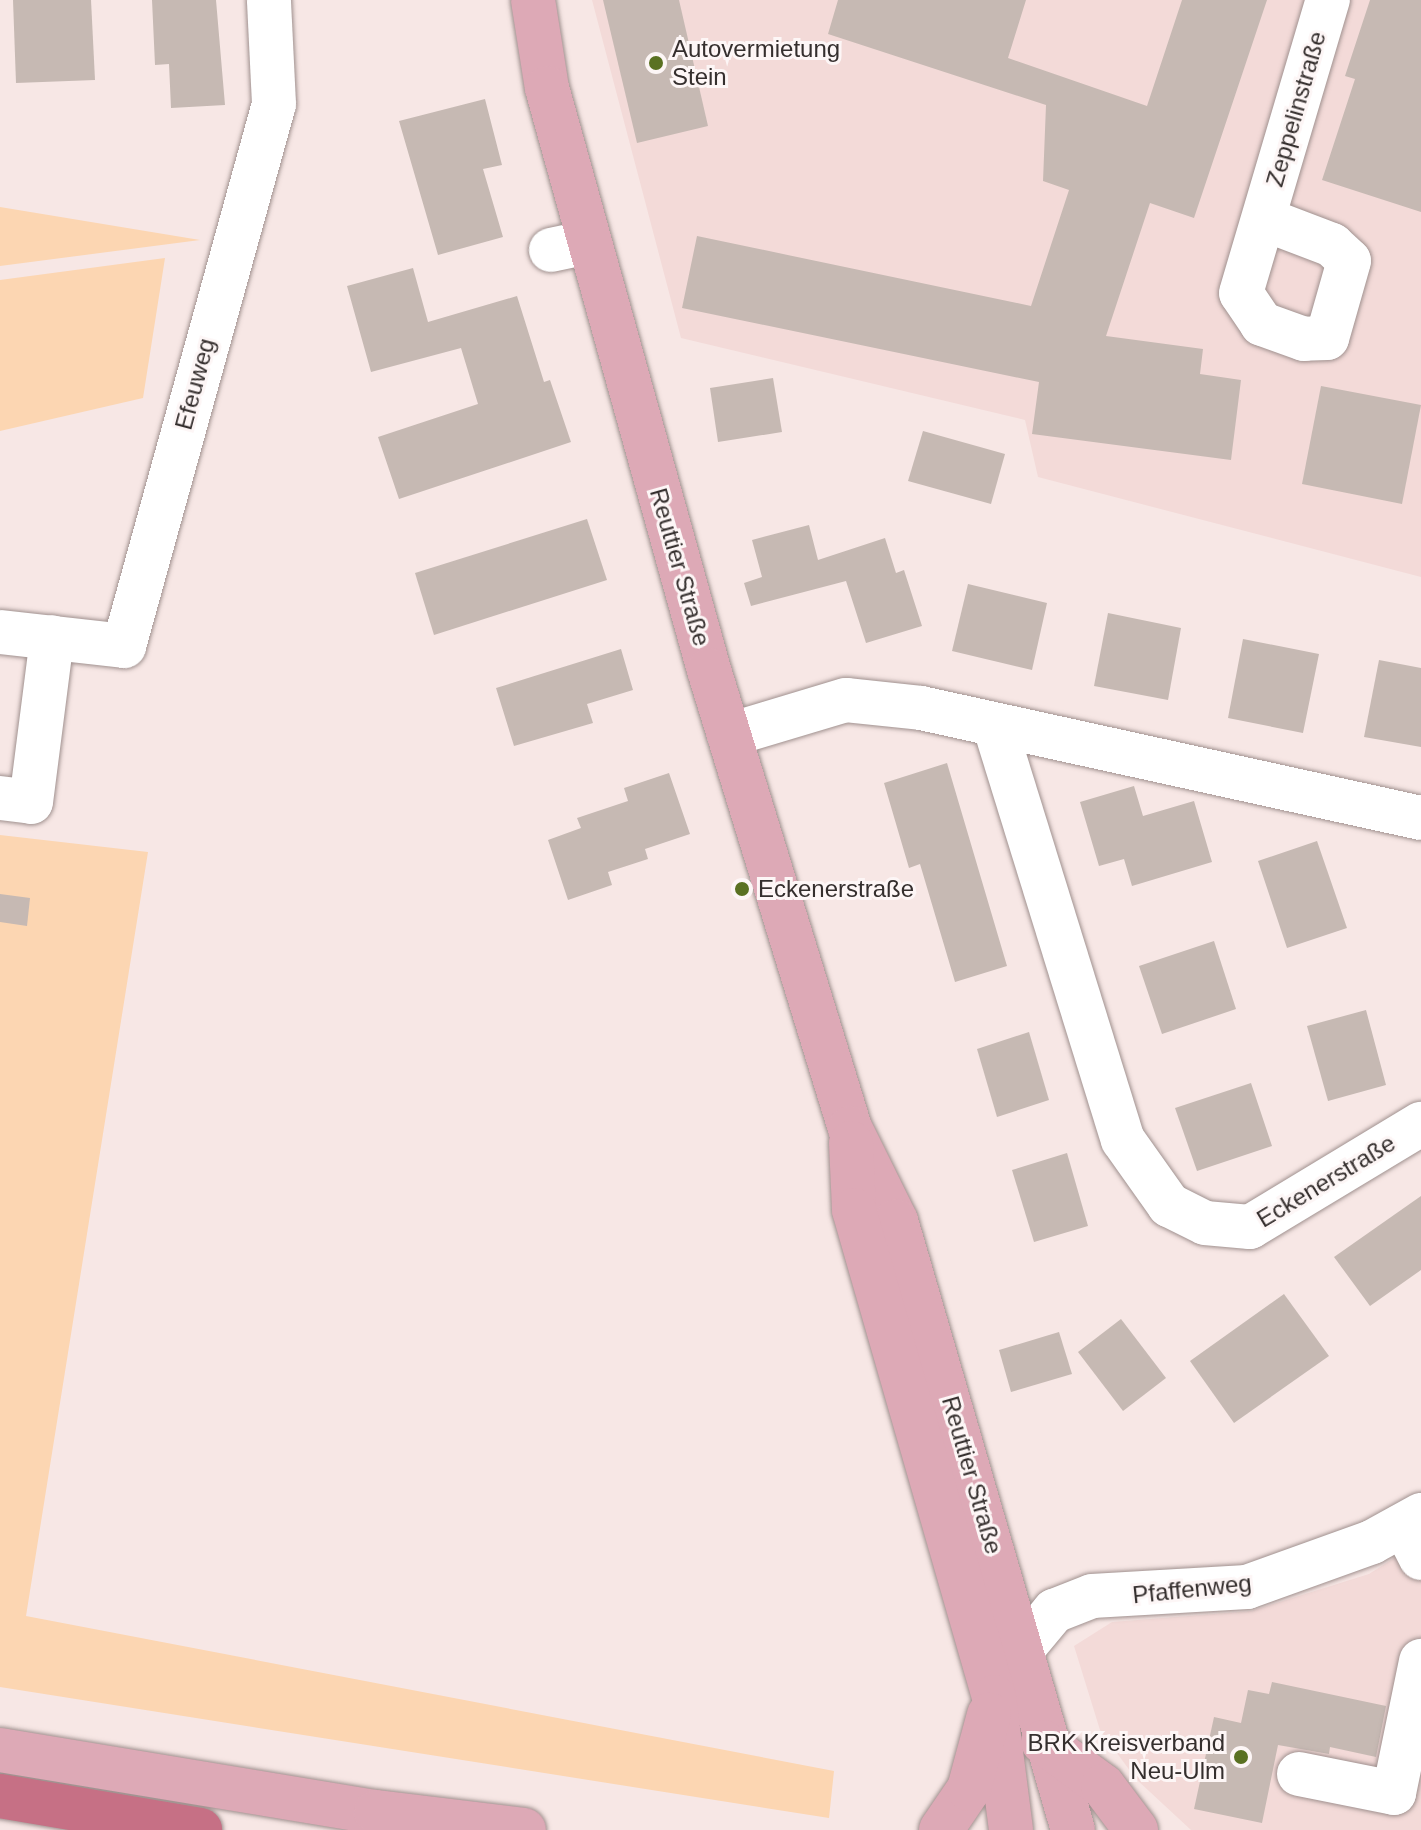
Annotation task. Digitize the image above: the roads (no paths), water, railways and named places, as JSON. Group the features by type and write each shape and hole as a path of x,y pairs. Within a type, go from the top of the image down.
{"highway":[{"path":"0,1796 200,1830"},
{"path":"0,1822 103,1830"}],"main road":[{"name":"Reuttier Straße","path":"533,0 570,246 729,735 850,1128 896,1221 970,1462 1000,1672 1011,1830"},
{"name":"Reuttier Straße","path":"1000,1672 1043,1742 1073,1830"},
{"path":"941,1830 969,1789 1000,1672"},
{"path":"1043,1742 1103,1786 1136,1830"},
{"path":"0,1750 376,1812 524,1830"}],"street":[{"name":"Efeuweg","path":"0,632 124,646 274,104 269,0"},
{"name":"Zeppelinstraße","path":"1264,219 1328,0"},
{"path":"0,798 31,802 52,637"},
{"path":"729,735 846,700 921,708 995,727 1421,818"},
{"name":"Eckenerstraße","path":"995,727 1123,1140 1169,1205 1205,1223 1250,1227 1421,1124"},
{"name":"Pfaffenweg","path":"1000,1672 1054,1611 1092,1596 1247,1587 1415,1533"},
{"path":"1299,1774 1394,1793 1421,1661"}],"place":[{"name":"Autovermietung Stein","path":"656,63"},
{"name":"Eckenerstraße","path":"742,889"},
{"name":"BRK Kreisverband Neu-Ulm","path":"1241,1757"}]}
